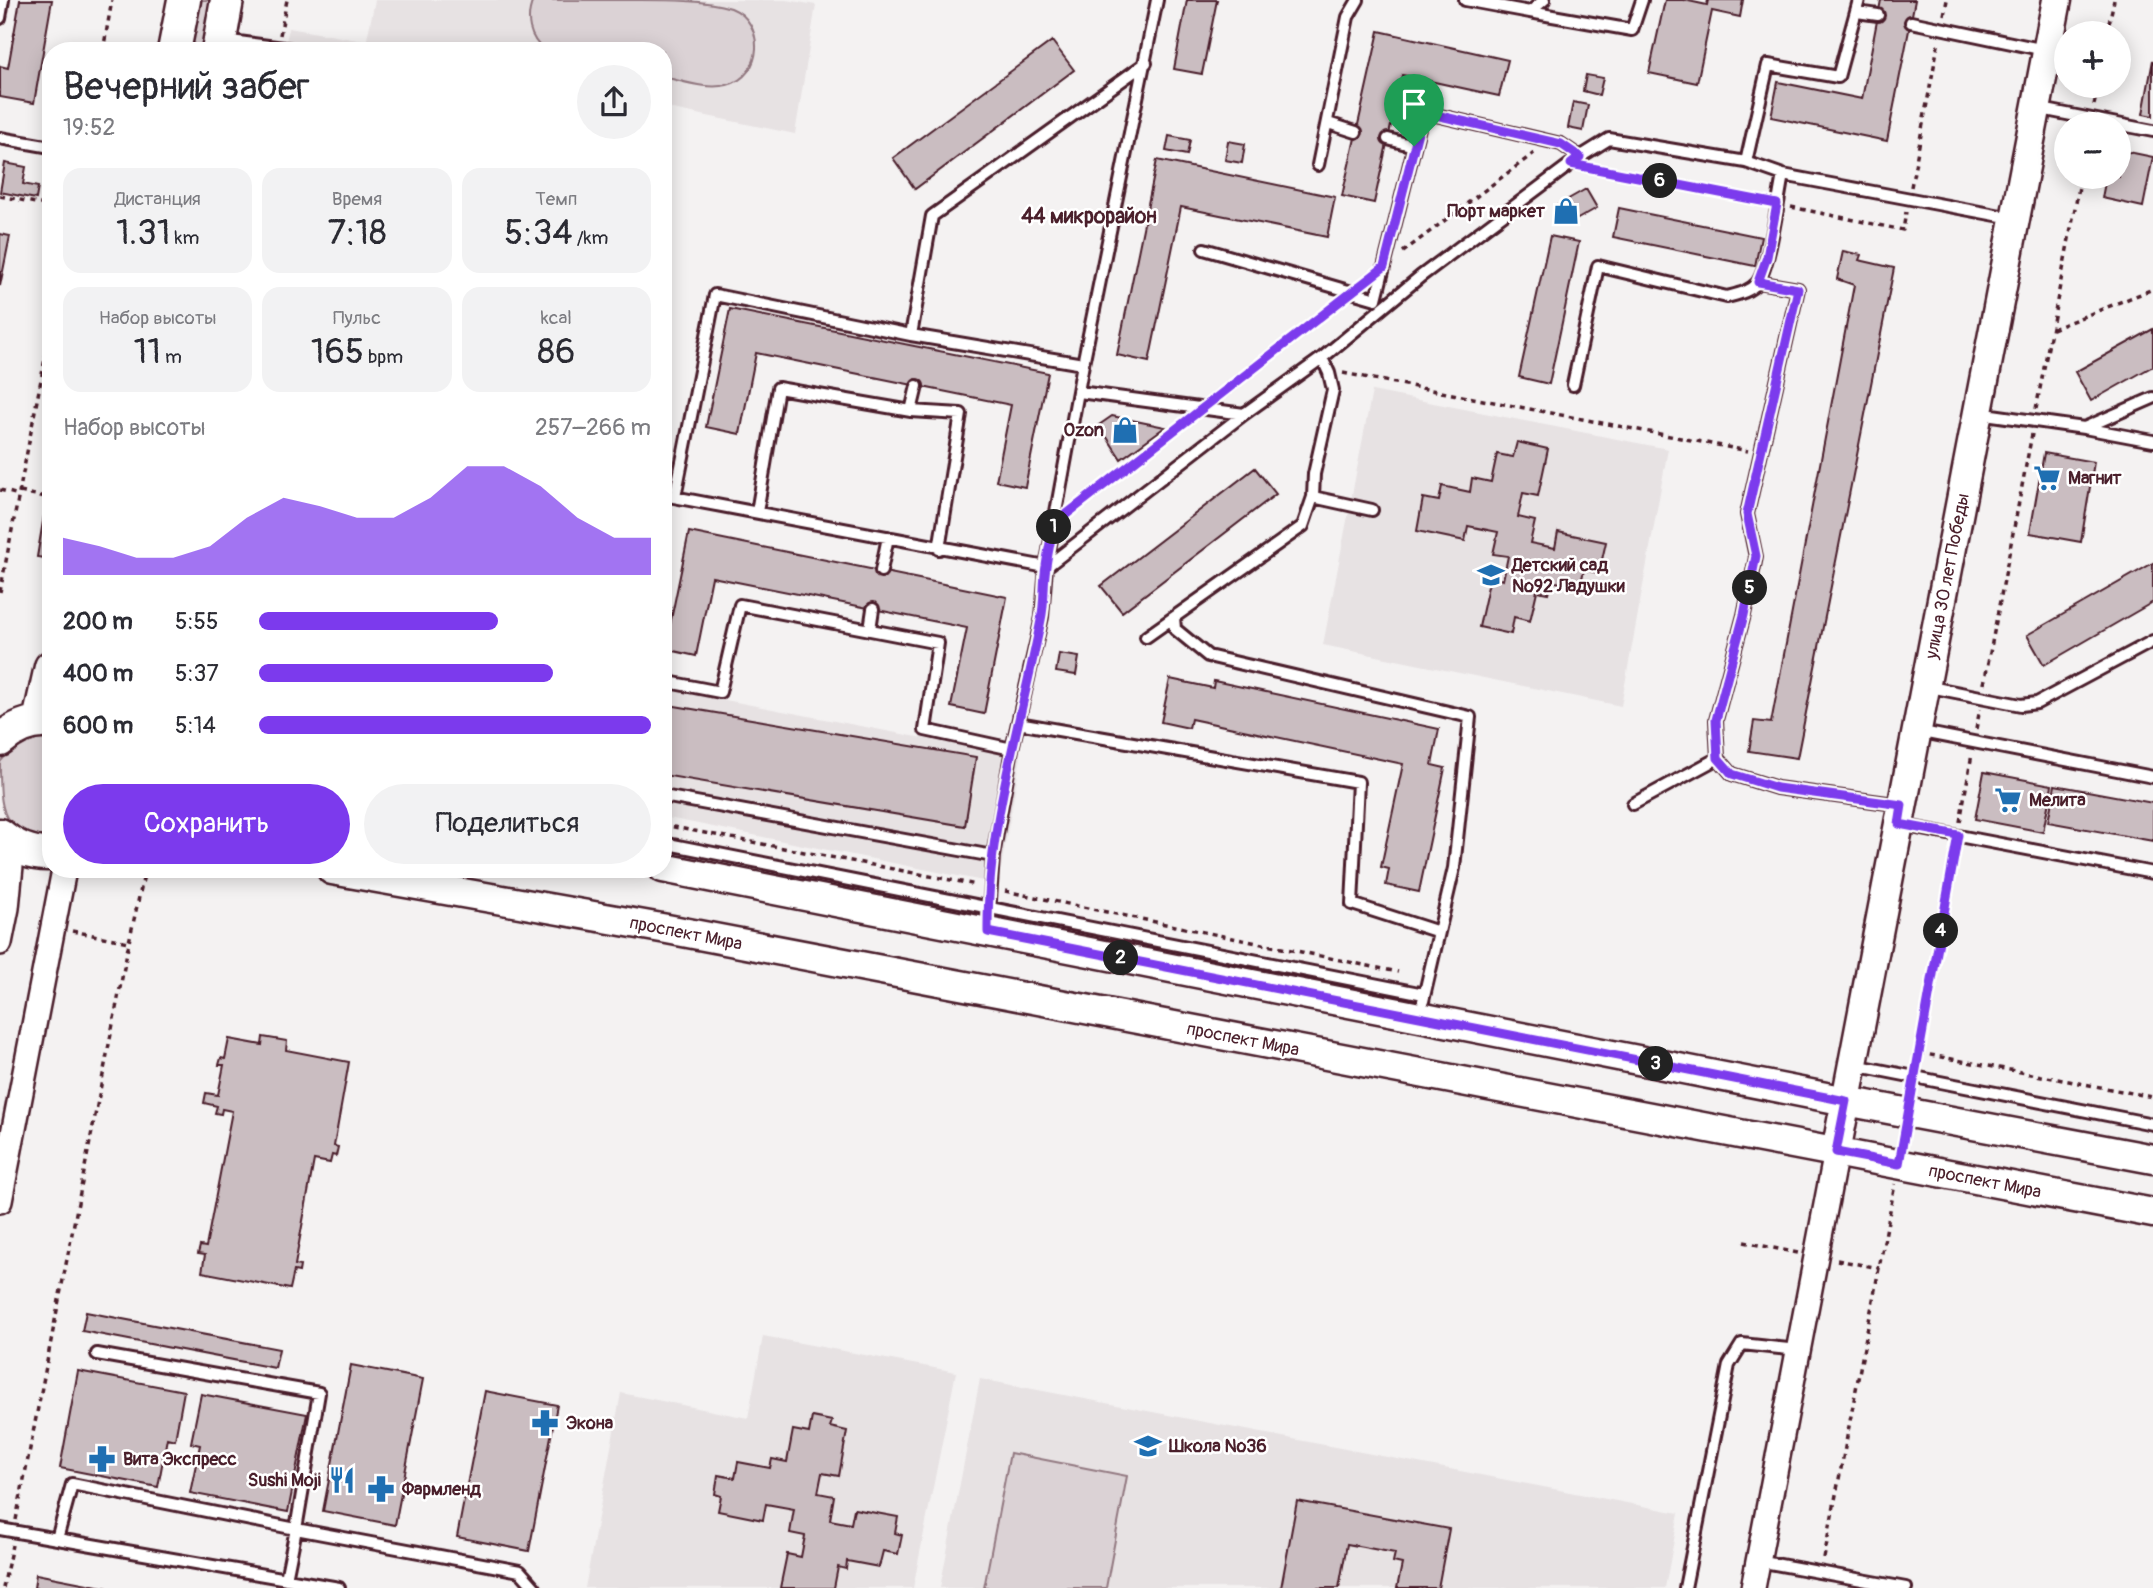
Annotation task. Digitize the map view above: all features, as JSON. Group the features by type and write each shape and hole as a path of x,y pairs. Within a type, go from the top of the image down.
{"main road":[{"path":"176,42 184,0"},
{"path":"220,42 227,0"},
{"path":"21,728 42,685"},
{"path":"3,838 29,852 42,853"}],"street":[{"name":"улица 30 лет Победы","path":"1836,1152 2057,0"},
{"path":"0,943 7,908 3,838"},
{"path":"672,869 988,919 1422,1006 1846,1101 2153,1159"},
{"path":"0,1200 62,878"},
{"name":"проспект Мира","path":"377,878 667,929 2153,1213"},
{"path":"1753,1588 1836,1152"}],"lane":[{"path":"0,18 3,0"},
{"path":"672,845 988,919 993,856 1012,748 1042,617 1046,567 1083,364 1157,0"},
{"path":"1318,165 1348,17 1359,0"},
{"path":"1465,0 1632,30 1642,0"},
{"path":"1530,12 1544,0"},
{"path":"1746,162 1768,65 1838,77 1858,6 1878,15"},
{"path":"1911,22 2048,51"},
{"path":"911,335 932,216 1146,63"},
{"path":"2036,107 2153,131"},
{"path":"1380,302 1384,267 1423,112 1561,144 1576,160"},
{"path":"1328,123 1356,132"},
{"path":"0,138 42,145"},
{"path":"1388,139 1414,146"},
{"path":"672,496 939,549 1046,567 1244,414 1322,358 1380,302 1609,139 1746,162 1783,175 2015,218"},
{"path":"1573,385 1598,266 1727,297 1745,292 1758,282 1767,257 1783,175"},
{"path":"1204,249 1380,302"},
{"path":"1758,282 1798,289 1747,514 1756,556 1744,615 1716,720 1718,758 1732,774 1777,788 1901,814 1958,835 2153,873"},
{"path":"675,497 715,295 911,335 1083,364"},
{"path":"926,350 928,337"},
{"path":"1146,637 1303,526 1313,497 1314,474 1333,390 1322,358"},
{"path":"911,411 918,386"},
{"path":"757,512 778,388 911,411 961,414 939,549"},
{"path":"1079,392 1244,414"},
{"path":"2084,428 2153,398"},
{"path":"1978,413 2153,441"},
{"path":"1313,497 1372,510"},
{"path":"881,571 888,537"},
{"path":"672,683 720,692 740,605 870,629 938,643 925,730 1012,748"},
{"path":"870,629 873,609"},
{"path":"1174,618 1175,629 1208,656 1470,717 1454,868 1422,1006"},
{"path":"1925,686 2021,705 2037,703 2153,641"},
{"path":"1018,723 1358,782 1352,904 1439,932"},
{"path":"1917,731 2153,777"},
{"path":"1633,804 1718,758"},
{"path":"672,798 993,856"},
{"path":"1853,1065 2153,1121"},
{"path":"1685,1588 1729,1365 1742,1344 1798,1350"},
{"path":"97,1354 319,1393 286,1578"},
{"path":"57,1539 72,1484 520,1570 535,1588"},
{"path":"0,1529 339,1588"},
{"path":"1758,1561 1821,1572 1845,1583 1906,1588"}],"path":[{"path":"105,42 112,0"},
{"path":"279,42 287,0"},
{"path":"1576,160 1903,230 1947,0"},
{"path":"2109,21 2113,0"},
{"path":"1384,267 1550,141"},
{"path":"1916,1078 1974,741 2079,189"},
{"path":"0,196 42,204"},
{"path":"2052,329 2153,289"},
{"path":"1054,524 1351,292"},
{"path":"1329,373 1349,373 1760,454"},
{"path":"0,592 42,376"},
{"path":"0,490 42,497"},
{"path":"672,827 990,888 1428,979"},
{"path":"3,1588 143,878"},
{"path":"1920,1053 2153,1097"},
{"path":"1821,1572 1899,1164"}],"shaded area":[{"path":"201,0 214,0 207,42 193,42"},
{"path":"375,0 786,0 816,5 795,134 672,109 672,42 366,42"},
{"path":"533,0 675,0 731,8 742,15 755,36 754,60 739,80 727,85 711,86 672,79 672,42 537,42 530,28"},
{"path":"289,28 363,41 363,42 286,42"},
{"name":"Детский сад №92 Ладушки","path":"1372,391 1668,449 1621,706 1323,645"},
{"path":"672,690 1021,757 998,884 672,819"},
{"path":"42,737 42,837 12,825 3,806 0,762 17,743"},
{"path":"763,1336 956,1372 913,1588 585,1588 621,1393 748,1418"},
{"name":"Школа №36","path":"980,1379 1679,1513 1665,1588 940,1588"},
{"path":"1010,1453 1127,1476 1106,1588 984,1588"}],"building":[{"path":"20,0 52,0 45,42 42,42 34,103 0,97 0,66 8,68"},
{"path":"1187,0 1217,0 1202,74 1174,69"},
{"path":"1665,0 1684,0 1707,5 1708,0 1743,0 1740,17 1712,11 1697,83 1649,73"},
{"path":"1881,0 1915,0 1887,141 1771,117 1778,82 1862,99"},
{"path":"1379,31 1508,60 1499,96 1402,75 1374,203 1342,196"},
{"path":"1052,41 1074,70 915,189 893,158"},
{"path":"2153,60 2153,116 2143,114"},
{"path":"1586,75 1603,78 1599,95 1583,91"},
{"path":"1573,102 1588,105 1583,131 1568,128"},
{"path":"1169,136 1190,140 1187,155 1166,151"},
{"path":"1228,141 1245,144 1242,163 1225,160"},
{"path":"2131,152 2153,157 2143,207 2102,198 2104,189 2131,189"},
{"path":"1157,160 1335,197 1327,237 1181,207 1149,362 1117,355"},
{"path":"5,163 26,167 23,184 38,187 36,199 0,192"},
{"path":"1586,189 1597,208 1567,225 1556,206"},
{"path":"1619,208 1761,237 1755,266 1613,237"},
{"path":"0,234 10,236 0,286"},
{"path":"1550,236 1579,242 1549,384 1519,377"},
{"path":"1843,251 1861,255 1859,260 1894,268 1797,758 1749,751 1754,721 1771,723 1854,285 1837,279"},
{"path":"730,309 1048,373 1025,487 996,481 1011,405 756,353 740,434 706,427"},
{"path":"2153,329 2153,366 2091,401 2075,372"},
{"path":"1112,416 1165,427 1121,459 1099,425"},
{"path":"1517,442 1548,449 1538,496 1523,493 1518,517 1535,521 1530,543 1555,548 1558,532 1606,542 1599,573 1584,570 1580,587 1551,581 1548,593 1537,591 1530,621 1514,617 1511,634 1479,627 1490,577 1503,580 1508,556 1493,554 1498,532 1468,526 1465,541 1417,531 1423,498 1439,501 1442,486 1470,492 1472,478 1491,482 1497,454 1513,457"},
{"path":"2044,453 2094,462 2081,542 2030,533"},
{"path":"1255,468 1276,494 1122,612 1101,586"},
{"path":"42,528 42,558 37,557"},
{"path":"689,532 1007,597 984,714 951,707 967,628 712,577 696,656 672,651 672,615"},
{"path":"2153,563 2153,602 2044,665 2027,635"},
{"path":"1059,654 1079,657 1076,675 1056,672"},
{"path":"1170,679 1213,688 1214,681 1439,729 1432,765 1445,768 1419,892 1386,885 1389,869 1381,867 1403,764 1191,719 1189,728 1161,722"},
{"path":"672,706 976,757 965,826 672,777"},
{"path":"1984,772 2052,785 2043,832 1975,819"},
{"path":"2055,785 2153,803 2153,841 2048,822"},
{"path":"263,1037 287,1041 286,1050 349,1062 334,1146 338,1147 336,1156 332,1155 330,1163 314,1160 295,1265 300,1266 299,1272 294,1271 290,1289 202,1272 205,1255 198,1254 200,1246 206,1247 232,1111 222,1109 221,1114 215,1113 217,1106 204,1103 206,1093 218,1095 224,1065 219,1065 221,1058 225,1059 229,1039 262,1045"},
{"path":"86,1312 279,1349 275,1368 82,1331"},
{"path":"351,1365 423,1379 395,1525 323,1511"},
{"path":"78,1371 184,1391 175,1440 167,1438 158,1487 60,1468"},
{"path":"485,1391 557,1405 529,1551 457,1537"},
{"path":"201,1394 307,1414 288,1512 190,1493 200,1445 191,1443"},
{"path":"812,1417 832,1421 830,1427 847,1431 839,1476 822,1473 818,1493 834,1496 830,1520 851,1524 854,1509 898,1517 895,1533 902,1535 898,1554 883,1551 879,1567 847,1561 846,1569 838,1567 834,1588 780,1588 787,1554 801,1557 805,1536 790,1533 794,1509 766,1504 763,1520 718,1511 721,1496 715,1494 718,1475 735,1478 738,1462 770,1468 772,1459 787,1462 793,1430 809,1433"},
{"path":"1297,1501 1449,1529 1438,1588 1397,1588 1402,1564 1393,1562 1395,1553 1347,1544 1339,1588 1281,1588"},
{"path":"36,1574 108,1588 34,1588"}],"place":[{"name":"Порт маркет","path":"1566,211"},
{"name":"Ozon","path":"1125,430"},
{"name":"Магнит","path":"2047,478"},
{"name":"Детский сад №92 Ладушки","path":"1491,575"},
{"name":"Мелита","path":"2008,800"},
{"name":"Экона","path":"545,1423"},
{"name":"Школа №36","path":"1148,1446"},
{"name":"Вита Экспресс","path":"102,1459"},
{"name":"Sushi Moji","path":"342,1480"},
{"name":"Фармленд","path":"381,1489"}],"district":[{"name":"44 микрорайон","path":"1089,216"}],"route":[{"path":"1423,112 1561,144 1580,157 1571,164 1777,204 1767,257 1758,282 1798,289 1747,514 1756,556 1744,615 1716,720 1718,758 1732,774 1777,788 1902,805 1899,824 1958,835 1899,1164 1836,1152 1846,1101 988,932 993,856 1012,748 1042,617 1046,567 1054,524 1384,267 1414,146 1423,112"}]}
